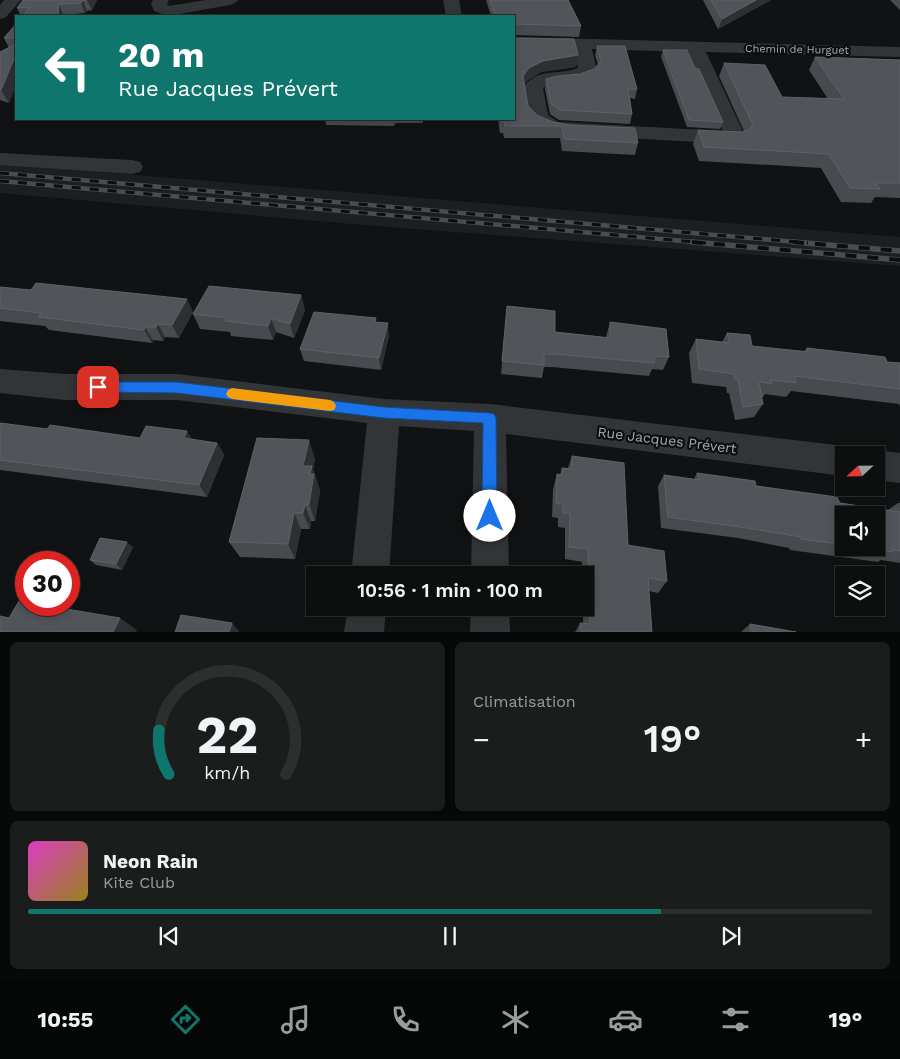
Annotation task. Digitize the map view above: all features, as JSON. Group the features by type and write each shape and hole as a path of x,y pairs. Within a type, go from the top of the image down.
{"street":[{"path":"0,14 13,0"},
{"path":"161,0 160,8 174,11 230,0"},
{"path":"452,0 454,15"},
{"name":"Chemin de Hurguet","path":"515,42 900,52"},
{"path":"582,45 588,71 572,77 544,78 533,88 539,118 553,127 736,138 695,47"},
{"path":"0,158 132,166"},
{"name":"Rue Jacques Prévert","path":"0,381 65,387 177,388 384,412 490,418 835,460"},
{"path":"371,566 384,412"},
{"path":"490,418 490,566"},
{"path":"885,466 900,468"},
{"path":"364,632 366,616"},
{"path":"490,616 490,632"}],"shaded area":[{"path":"0,164 900,237 900,266 363,225 0,193"}],"building":[{"path":"23,0 83,0 81,3 59,4 58,15 24,15 30,7 17,8"},
{"path":"490,0 568,0 581,26 515,24 515,15 498,15 498,13 494,13"},
{"path":"711,0 756,0 722,19"},
{"path":"15,25 15,38 4,38"},
{"path":"515,38 574,39 578,55 543,61 529,68 523,76 528,106 537,115 553,122 571,125 635,128 638,143 564,139 562,126 505,126 504,121 501,121 515,120"},
{"path":"15,44 15,56 1,90 0,90 0,52"},
{"path":"597,46 625,46 637,89 628,89 632,114 560,110 551,104 546,79 580,74 594,69 601,61"},
{"path":"663,50 687,50 695,68 699,69 723,122 689,120"},
{"path":"815,57 900,60 900,183 876,183 880,189 850,188 829,154 704,147 698,130 741,132 749,130 753,125 724,63 765,65 782,97 844,99"},
{"path":"36,283 187,299 172,325 158,324 156,327 145,327 144,330 39,317 41,313 0,308 0,287 31,290"},
{"path":"209,286 301,295 290,324 271,318 268,326 225,321 227,318 193,314"},
{"path":"507,306 555,311 555,332 610,338 610,322 666,329 669,357 655,356 654,363 544,354 544,365 502,361"},
{"path":"314,312 376,318 375,322 388,323 379,358 300,349"},
{"path":"727,333 750,335 752,346 808,352 807,348 885,357 887,362 900,363 900,389 794,376 796,383 771,380 772,384 759,382 763,404 743,407 738,380 735,379 734,374 699,369 696,339 730,343"},
{"path":"0,423 47,429 50,425 140,438 146,426 187,431 184,438 217,443 199,485 0,460"},
{"path":"257,438 309,440 303,466 312,466 310,474 314,474 309,504 305,505 303,513 294,513 288,544 229,542"},
{"path":"572,456 624,463 628,545 664,551 667,581 648,578 652,632 581,632 580,623 590,624 590,616 594,616 594,566 588,566 588,549 569,547 570,514 563,513 563,504 556,503 557,474 562,475 562,468 572,469"},
{"path":"697,473 755,481 756,486 837,497 840,503 860,506 835,506 835,544 747,528 668,517 664,475 699,480"},
{"path":"885,510 900,512 900,551 892,550 893,552 885,551"},
{"path":"100,538 127,542 116,564 90,560"},
{"path":"15,608 15,616 80,616 80,611 120,618 113,632 0,632 0,616 9,618"},
{"path":"181,615 232,623 229,632 175,632"},
{"path":"750,624 796,632 751,632"}],"railway":[{"path":"0,173 808,243"},
{"path":"0,181 706,243"},
{"path":"692,242 900,260"},
{"path":"793,242 900,251"}],"slow traffic":[{"path":"232,394 330,406"}],"route":[{"path":"98,387 177,388 384,412 490,418 490,516"}]}
